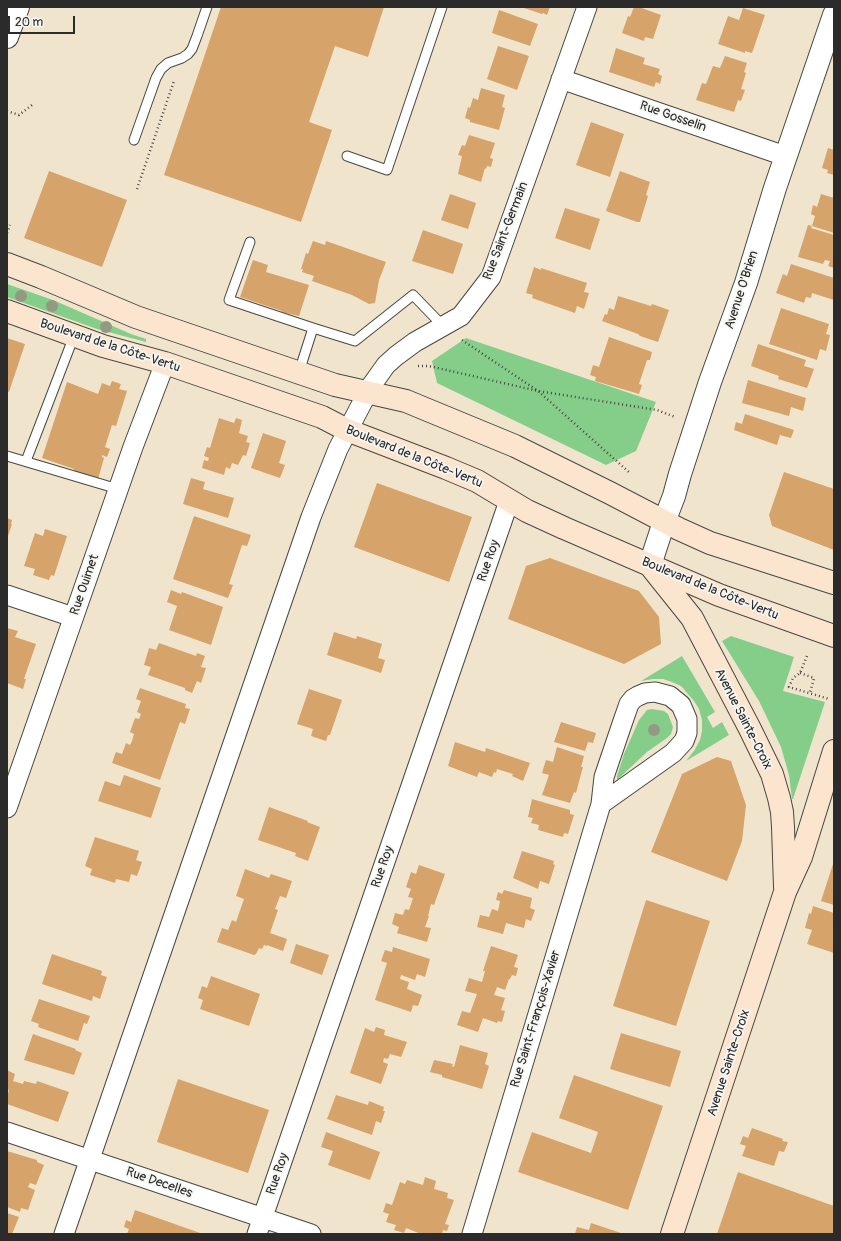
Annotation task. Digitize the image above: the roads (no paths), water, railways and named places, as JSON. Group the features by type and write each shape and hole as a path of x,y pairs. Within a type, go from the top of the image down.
{"main road":[{"path":"7,264 136,317 335,384 406,401 514,446 610,493 664,522 710,543 834,583"},
{"name":"Boulevard de la Côte-Vertu","path":"7,311 103,346 165,363 322,417 347,430 476,481 509,501 564,528 719,595 834,636"},
{"name":"Avenue Sainte-Croix","path":"650,564 692,618 769,768 776,786 782,812 785,892"},
{"name":"Avenue Sainte-Croix","path":"672,1234 785,892 801,856 834,751"}],"street":[{"path":"7,36 18,7"},
{"name":"Rue Saint-Germain","path":"89,1159 321,489 347,430 375,379 396,356 415,342 461,316 491,277 587,7"},
{"name":"Avenue O'Brien","path":"650,564 674,496 708,389 746,283 785,156 834,15"},
{"name":"Rue Gosselin","path":"561,79 785,156"},
{"name":"Rue Ouimet","path":"7,808 118,490 165,363"},
{"name":"Rue Roy","path":"260,1226 509,501"},
{"path":"7,595 73,617"},
{"name":"Rue Saint-François-Xavier","path":"472,1234 601,804 604,777 630,704 633,699 645,693 656,692 670,696 681,705 687,719 687,733 684,741 673,753 601,804"},
{"name":"Rue Decelles","path":"7,1132 89,1159 260,1226 311,1234"},
{"path":"64,1234 89,1159"}],"lane":[{"path":"134,140 156,78 161,69 168,63 188,54 195,42 207,7"},
{"path":"347,156 387,170 442,7"},
{"path":"250,242 229,300 355,341 413,295 443,326"},
{"path":"299,372 313,328"},
{"path":"26,461 74,336"},
{"path":"7,456 118,490"}]}
